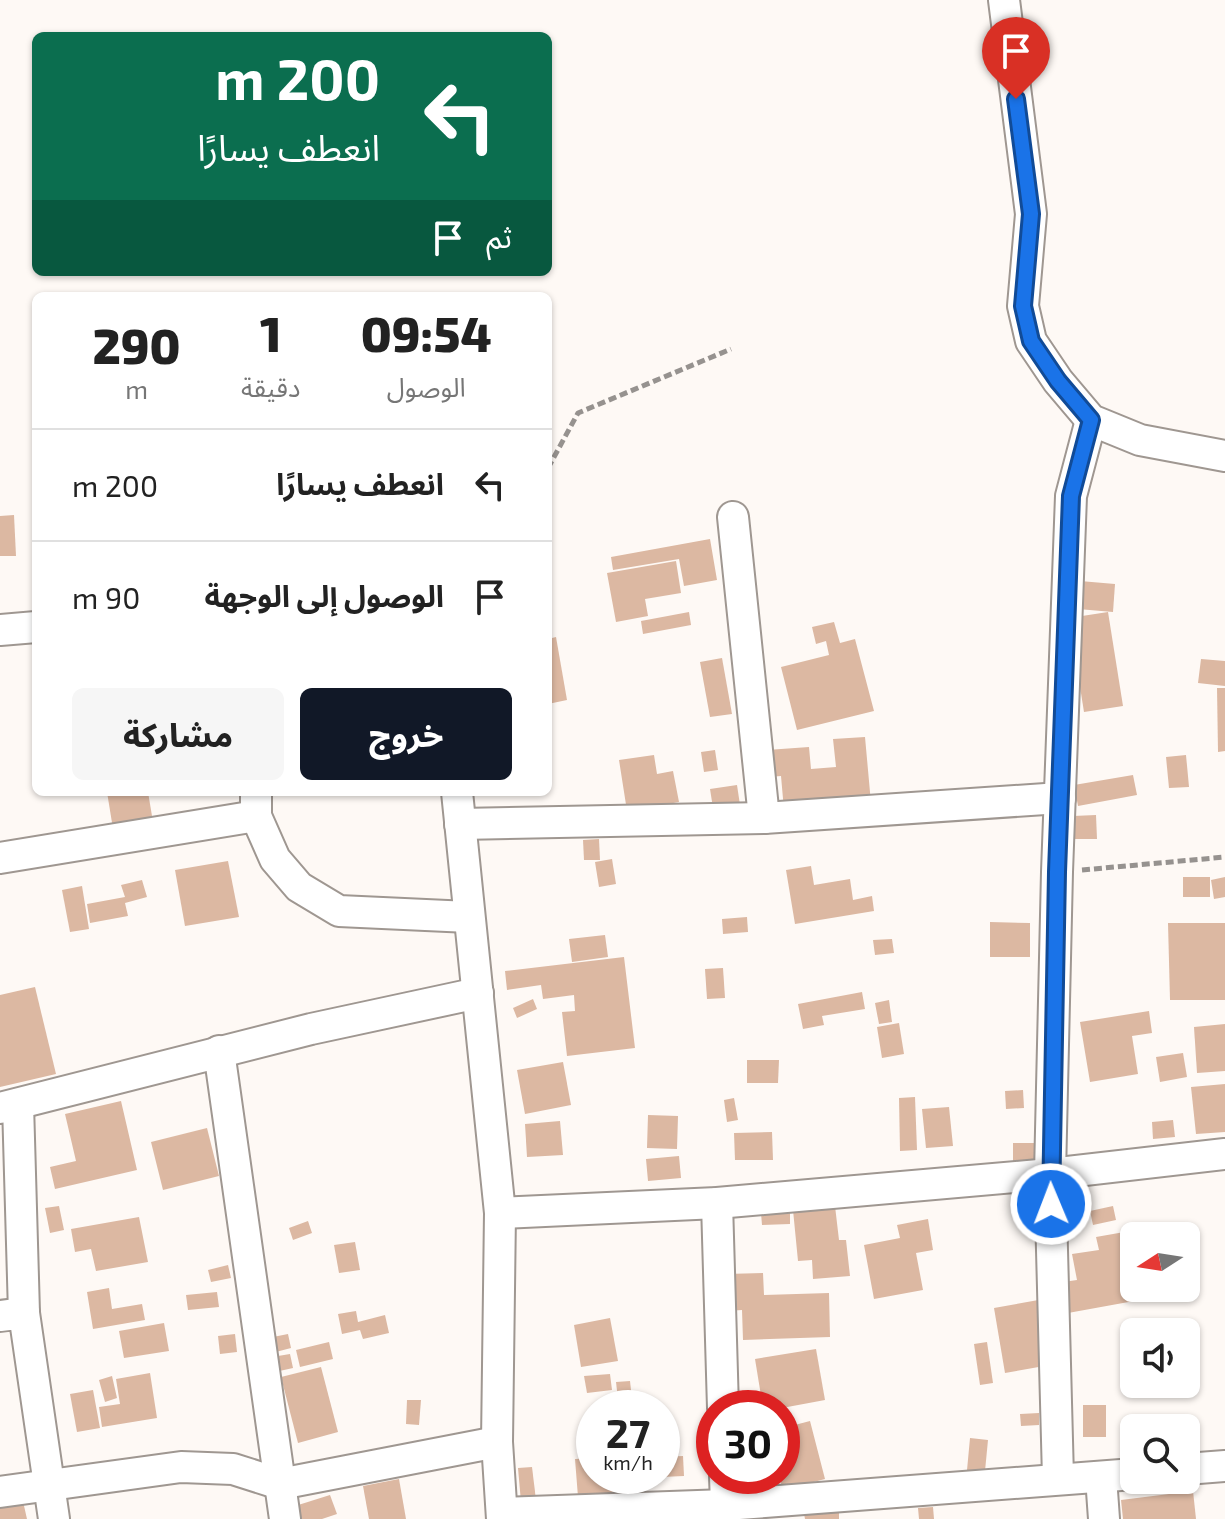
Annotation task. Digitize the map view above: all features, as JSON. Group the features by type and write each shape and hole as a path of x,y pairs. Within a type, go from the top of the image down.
{"street":[{"path":"1004,0 1031,214 1023,306 1031,341 1058,381 1091,420 1140,440 1225,456"},
{"path":"1058,1478 1050,1174 1057,872 1071,496 1091,420"},
{"path":"733,517 764,818"},
{"path":"0,630 32,627"},
{"path":"457,796 500,1213 497,1442 502,1516 696,1493"},
{"path":"460,824 764,818 1060,798"},
{"path":"0,858 256,804 275,859 299,887 339,911 469,917"},
{"path":"54,1519 12,1314 9,1106 219,1051 478,993"},
{"path":"219,1051 285,1519"},
{"path":"500,1213 717,1203 1050,1174 1225,1154"},
{"path":"717,1203 722,1390"},
{"path":"0,1492 181,1467 233,1469 280,1484 497,1442"},
{"path":"1200,1468 1225,1466"},
{"path":"800,1487 1120,1475"},
{"path":"1101,1477 1104,1519"}],"path":[{"path":"552,461 578,413 731,349"},
{"path":"1057,872 1225,857"}],"building":[{"path":"14,515 16,556 0,556 0,516"},
{"path":"710,539 717,580 684,586 679,559 613,570 611,557"},
{"path":"676,561 681,593 645,599 648,616 616,622 607,573"},
{"path":"1080,581 1115,584 1113,612 1078,609"},
{"path":"689,612 691,625 643,634 641,621"},
{"path":"1108,612 1123,706 1084,712 1069,618"},
{"path":"834,622 840,643 855,639 874,711 797,730 781,667 829,655 826,641 816,644 812,627"},
{"path":"556,637 567,700 552,703 552,638"},
{"path":"722,658 732,714 710,717 700,662"},
{"path":"1201,659 1225,661 1225,686 1198,683"},
{"path":"1217,688 1225,688 1225,751 1218,752"},
{"path":"865,737 871,803 784,810 781,776 769,777 767,750 809,747 811,769 836,767 833,739"},
{"path":"715,750 718,770 704,772 701,752"},
{"path":"654,755 657,774 673,771 679,802 627,811 619,760"},
{"path":"1186,755 1189,787 1169,788 1166,757"},
{"path":"1133,775 1137,795 1078,806 1074,785"},
{"path":"737,785 740,805 713,808 710,789"},
{"path":"108,796 149,796 154,828 114,835"},
{"path":"1096,815 1097,839 1073,839 1073,816"},
{"path":"599,839 600,860 584,860 583,840"},
{"path":"612,859 616,884 599,887 595,862"},
{"path":"228,861 239,917 185,926 175,870"},
{"path":"811,866 814,885 850,879 853,900 872,896 874,911 795,924 786,870"},
{"path":"1183,877 1210,877 1210,897 1183,897"},
{"path":"1225,877 1225,897 1214,899 1211,880"},
{"path":"142,880 147,897 125,903 128,916 90,923 87,904 125,897 121,885"},
{"path":"82,886 89,929 70,932 62,890"},
{"path":"747,917 748,932 723,934 722,919"},
{"path":"990,922 1030,923 1030,957 990,957"},
{"path":"1168,923 1225,923 1225,1000 1170,1000"},
{"path":"605,935 608,957 572,962 569,939"},
{"path":"892,939 894,953 875,955 873,940"},
{"path":"624,957 635,1048 567,1056 562,1012 575,1011 574,995 543,999 541,985 507,990 505,971"},
{"path":"723,968 725,998 707,999 705,969"},
{"path":"35,987 56,1074 0,1087 0,995"},
{"path":"862,992 865,1009 822,1016 824,1025 803,1029 798,1004"},
{"path":"533,999 537,1009 517,1018 513,1008"},
{"path":"889,1000 892,1022 879,1024 875,1003"},
{"path":"1149,1011 1152,1033 1132,1036 1138,1074 1090,1082 1080,1022"},
{"path":"899,1023 904,1054 882,1058 877,1027"},
{"path":"1225,1024 1225,1071 1197,1073 1194,1027"},
{"path":"1183,1053 1187,1077 1160,1082 1156,1057"},
{"path":"747,1060 779,1060 778,1083 747,1083"},
{"path":"563,1062 571,1105 525,1114 517,1070"},
{"path":"1225,1084 1225,1132 1196,1134 1191,1087"},
{"path":"1023,1090 1024,1108 1006,1109 1005,1091"},
{"path":"915,1097 917,1150 900,1151 899,1098"},
{"path":"734,1098 738,1120 727,1122 724,1100"},
{"path":"121,1101 137,1170 55,1189 50,1167 76,1161 65,1114"},
{"path":"949,1107 953,1146 926,1148 922,1109"},
{"path":"648,1115 678,1116 677,1149 647,1148"},
{"path":"1173,1120 1175,1137 1153,1139 1152,1122"},
{"path":"560,1121 563,1155 527,1157 525,1124"},
{"path":"207,1128 219,1176 163,1190 151,1142"},
{"path":"772,1132 773,1160 735,1160 734,1133"},
{"path":"1013,1143 1034,1143 1034,1168 1013,1168"},
{"path":"679,1156 681,1178 648,1181 646,1159"},
{"path":"59,1206 64,1230 50,1233 45,1208"},
{"path":"835,1206 839,1240 846,1240 850,1276 813,1279 812,1260 798,1261 793,1210"},
{"path":"1113,1206 1116,1220 1093,1225 1090,1211"},
{"path":"790,1212 790,1224 762,1225 761,1213"},
{"path":"139,1217 148,1262 96,1271 91,1249 75,1252 71,1229"},
{"path":"928,1219 933,1250 916,1253 923,1290 874,1299 864,1245 900,1238 897,1225"},
{"path":"308,1221 312,1233 293,1240 289,1228"},
{"path":"1120,1233 1120,1302 1128,1302 1068,1313 1063,1282 1077,1280 1072,1254 1099,1250 1096,1237"},
{"path":"355,1242 360,1270 339,1273 334,1245"},
{"path":"228,1265 231,1278 211,1282 208,1270"},
{"path":"763,1273 764,1295 829,1293 830,1337 743,1340 742,1310 727,1311 726,1274"},
{"path":"109,1288 112,1309 142,1304 145,1320 93,1329 87,1292"},
{"path":"217,1292 219,1307 188,1310 186,1295"},
{"path":"1044,1299 1050,1365 1005,1373 994,1308"},
{"path":"356,1311 358,1322 385,1315 389,1333 363,1339 360,1330 342,1334 338,1314"},
{"path":"610,1318 618,1361 581,1367 574,1325"},
{"path":"164,1323 169,1351 124,1358 119,1331"},
{"path":"235,1334 237,1352 220,1354 218,1336"},
{"path":"288,1334 291,1348 272,1353 268,1338"},
{"path":"329,1342 333,1359 300,1367 296,1350"},
{"path":"987,1342 993,1383 980,1385 974,1344"},
{"path":"816,1349 825,1400 800,1405 800,1390 760,1390 755,1359"},
{"path":"290,1354 293,1368 275,1372 272,1357"},
{"path":"321,1367 338,1432 298,1443 281,1377"},
{"path":"150,1373 157,1418 102,1427 99,1407 120,1404 116,1379"},
{"path":"610,1374 612,1390 586,1390 584,1376"},
{"path":"112,1376 117,1398 105,1402 99,1380"},
{"path":"630,1381 631,1390 617,1390 616,1382"},
{"path":"93,1390 100,1428 77,1432 70,1394"},
{"path":"407,1400 421,1400 419,1425 406,1424"},
{"path":"1083,1405 1106,1405 1106,1437 1083,1437"},
{"path":"1039,1413 1039,1425 1021,1426 1020,1414"},
{"path":"810,1421 825,1479 800,1486 800,1424"},
{"path":"970,1438 988,1440 985,1471 967,1470"},
{"path":"680,1456 683,1456 684,1476 680,1476"},
{"path":"532,1467 536,1500 521,1502 518,1468"},
{"path":"399,1479 406,1519 369,1519 363,1486"},
{"path":"578,1494 614,1494 578,1497"},
{"path":"1193,1494 1196,1519 1123,1519 1121,1500"},
{"path":"330,1495 337,1514 322,1519 299,1519 295,1506"},
{"path":"22,1497 27,1519 0,1519 0,1502"},
{"path":"933,1507 934,1519 919,1519 918,1508"},
{"path":"839,1512 839,1519 805,1519 804,1514"}],"route":[{"path":"1016,99 1031,214 1023,306 1031,341 1058,381 1091,420 1071,496 1057,872 1051,1204"}]}
